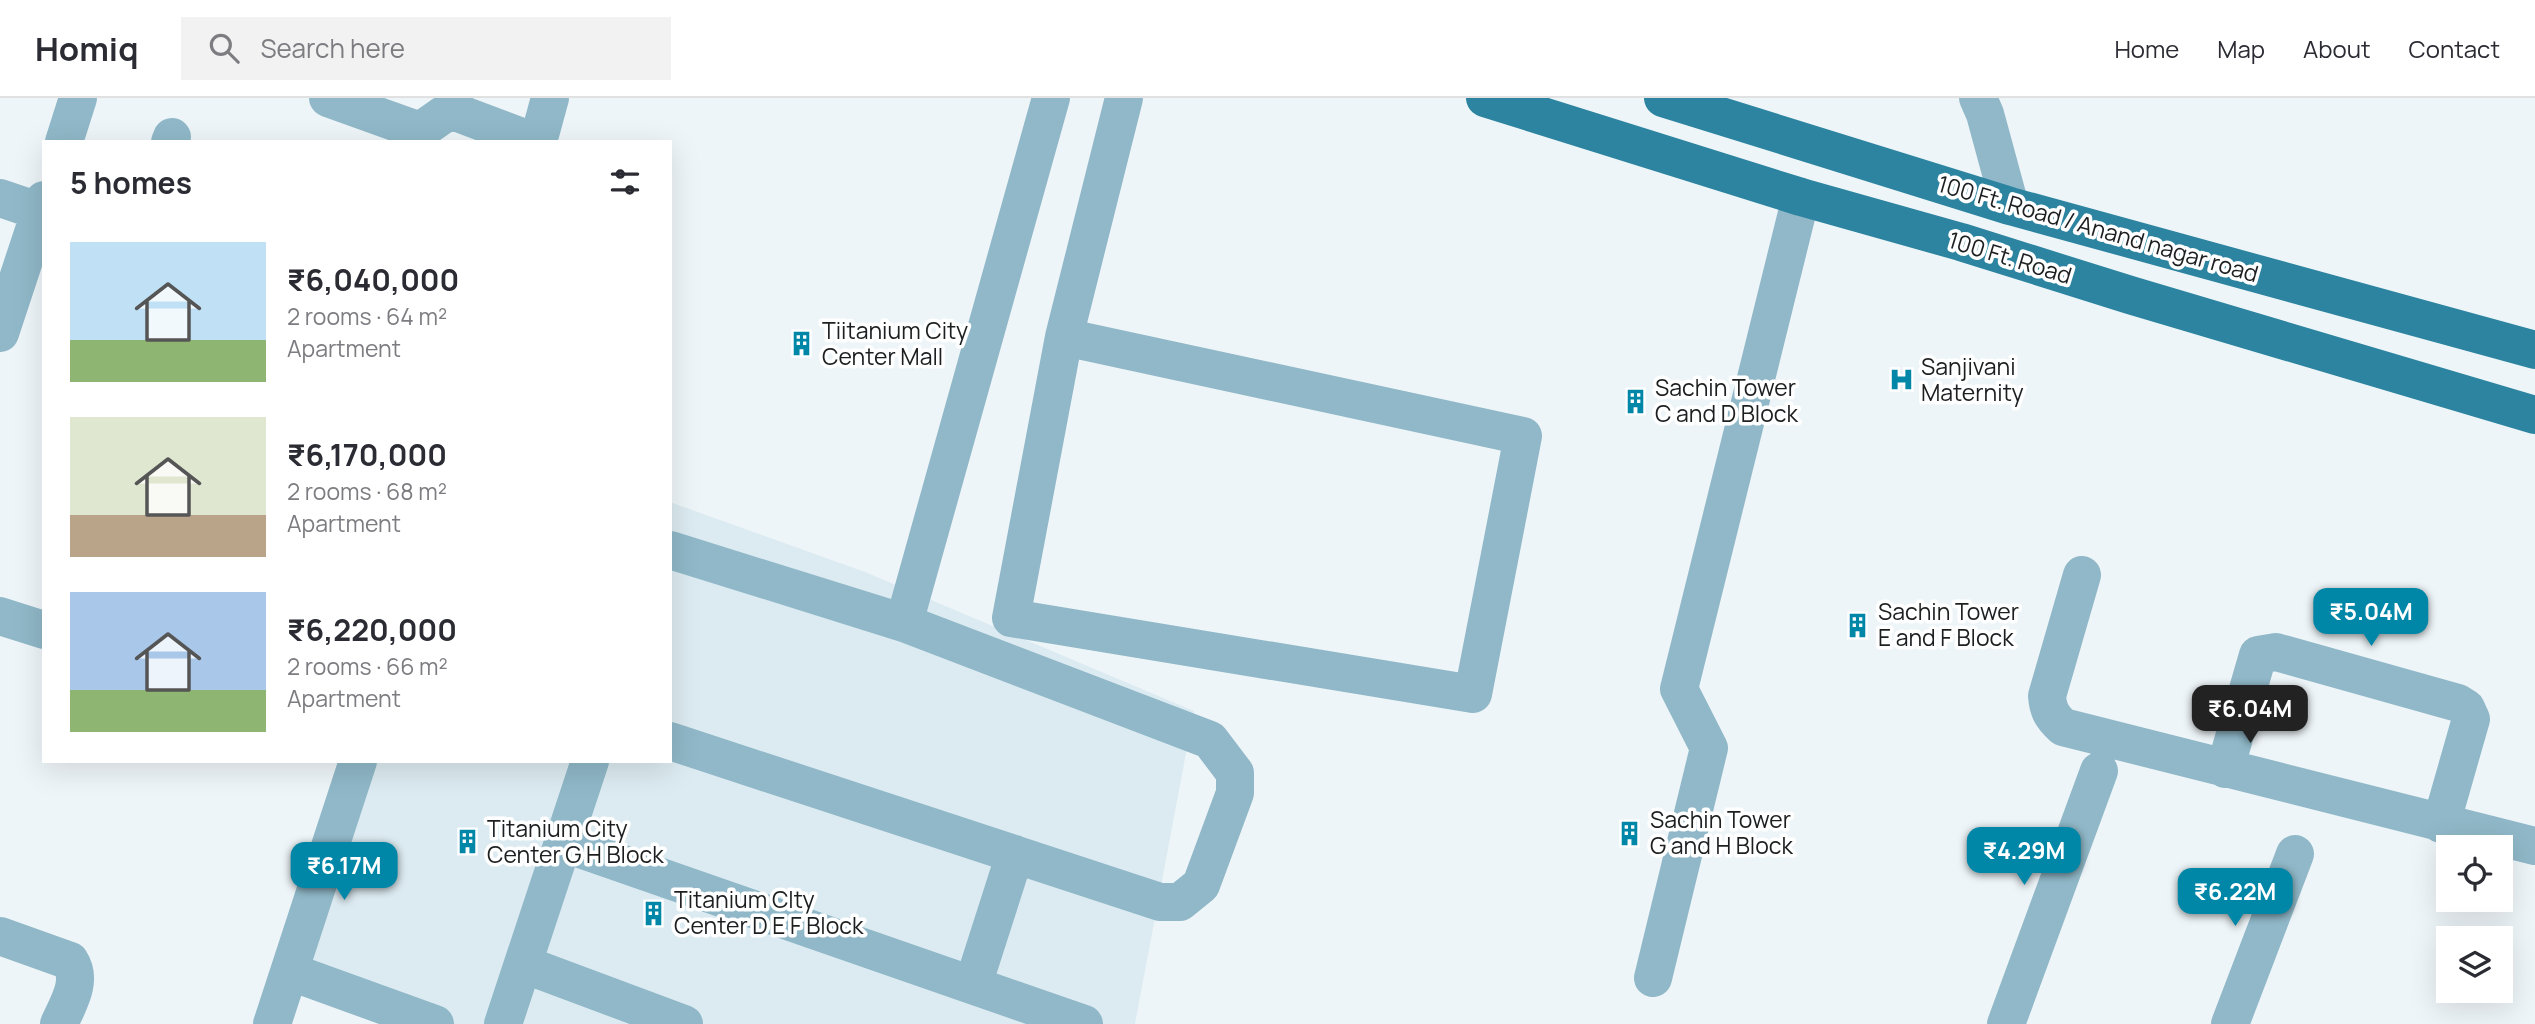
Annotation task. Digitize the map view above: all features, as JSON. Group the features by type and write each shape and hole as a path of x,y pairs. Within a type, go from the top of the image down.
{"main road":[{"name":"100 Ft. Road","path":"1485,98 1801,197 1961,242 2535,415"},
{"name":"100 Ft. Road / Anand nagar road","path":"1663,98 2010,206 2535,350"}],"street":[{"path":"65,140 78,98"},
{"path":"328,98 420,131 452,104 532,140"},
{"path":"537,140 551,98"},
{"path":"904,623 1051,98"},
{"path":"1064,337 1523,436 1473,694 1011,618 1064,337 1124,98"},
{"path":"1978,98 1985,114 2010,206"},
{"path":"1653,978 1709,748 1679,689 1801,197"},
{"path":"0,198 42,208 0,333"},
{"path":"672,551 904,623 1210,740 1235,773 1235,793 1200,885 1180,902 1160,902 672,742"},
{"path":"2082,575 2047,696 2048,708 2054,719 2063,727 2535,846"},
{"path":"0,615 42,629"},
{"path":"2225,769 2258,654 2276,652 2458,703 2466,708 2471,719 2441,824"},
{"path":"272,1024 357,763"},
{"path":"503,1024 589,763"},
{"path":"2006,1024 2099,771"},
{"path":"563,843 1084,1024"},
{"path":"973,985 1015,853"},
{"path":"2230,1024 2295,854"},
{"path":"0,936 70,961 75,969 76,984 59,1024"},
{"path":"523,964 684,1024"},
{"path":"291,972 435,1024"}],"shaded area":[{"path":"672,503 865,572 1194,711 1135,1024 435,1024 291,972 357,763 672,763"}],"place":[{"name":"Tiitanium City Center Mall","path":"802,344"},
{"name":"Sanjivani Maternity","path":"1901,380"},
{"name":"Sachin Tower C and D Block","path":"1635,401"},
{"name":"Sachin Tower E and F Block","path":"1858,625"},
{"name":"Sachin Tower G and H Block","path":"1630,833"},
{"name":"Titanium City Center G H Block","path":"467,842"},
{"name":"Titanium CIty Center D E F Block","path":"654,913"}]}
